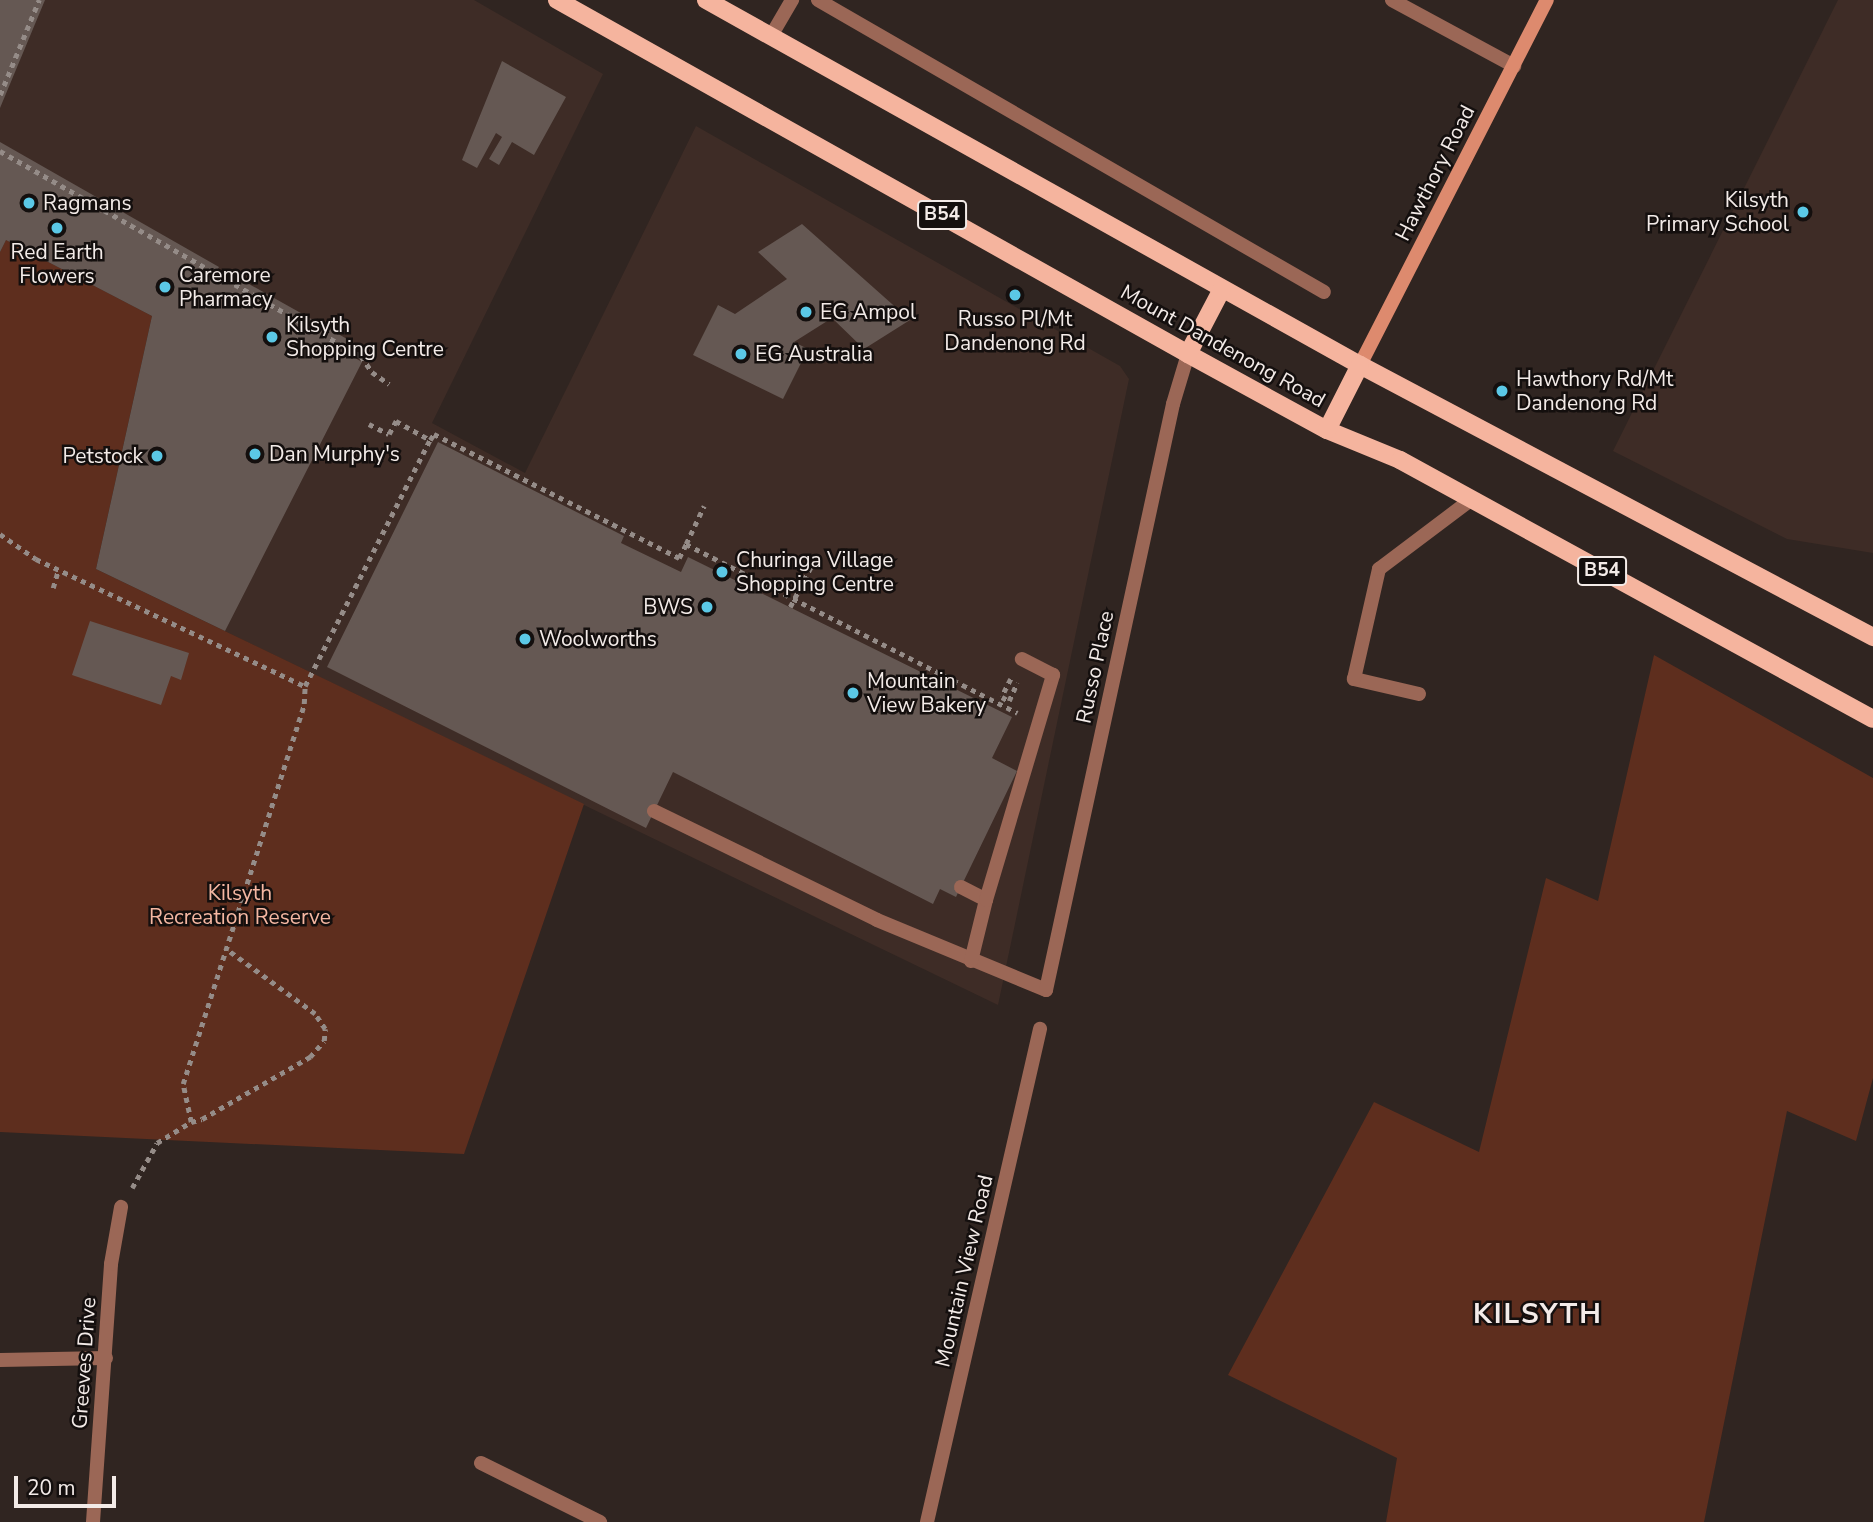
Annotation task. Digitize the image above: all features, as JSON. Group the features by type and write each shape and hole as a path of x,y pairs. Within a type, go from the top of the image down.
{"main road":[{"name":"Mount Dandenong Road","path":"557,0 1326,430 1400,460 1873,719"},
{"path":"706,0 1360,365 1873,637"},
{"name":"Hawthory Road","path":"1360,365 1547,0"},
{"path":"1188,354 1222,289"},
{"path":"1326,430 1360,365"}],"street":[{"path":"771,36 792,0"},
{"path":"818,0 1324,292"},
{"path":"1392,0 1514,66"},
{"name":"Russo Place","path":"971,961 1046,990 1173,404 1188,354"},
{"path":"1419,694 1354,679 1379,569 1472,499"},
{"path":"654,811 877,920 971,961 986,900 1053,675 1021,659"},
{"path":"961,887 986,900"},
{"name":"Mountain View Road","path":"928,1522 1041,1029"},
{"name":"Greeves Drive","path":"93,1522 111,1264 121,1207"},
{"path":"0,1360 106,1357"},
{"path":"481,1463 600,1522"}],"path":[{"path":"0,95 39,0"},
{"path":"0,150 361,356 372,372 389,384"},
{"path":"369,424 389,434 396,421 430,440"},
{"path":"191,1122 183,1084 304,704 304,686 434,433 679,558 704,506"},
{"path":"0,534 36,559 58,570 304,686"},
{"path":"686,544 1018,713 1021,703"},
{"path":"790,607 814,559"},
{"path":"53,588 58,570"},
{"path":"1021,659 1002,697 1009,701 1019,678 1028,682"},
{"path":"121,1207 157,1143 310,1057 324,1041 325,1029 315,1014 226,949"}],"shaded area":[{"name":"Churinga Village Shopping Centre","path":"0,0 474,0 603,74 432,423 525,473 696,126 1120,366 1129,379 998,1005 96,569 152,316 0,252"},
{"name":"Kilsyth Primary School","path":"1838,0 1873,0 1873,553 1787,539 1613,451"}],"green space":[{"name":"Kilsyth Recreation Reserve","path":"6,240 152,316 96,569 584,804 464,1154 0,1132 0,252"},
{"path":"1654,655 1873,778 1873,1078 1856,1141 1787,1111 1704,1522 1386,1522 1397,1458 1228,1375 1374,1102 1479,1152 1546,878 1598,901"}],"building":[{"path":"0,0 45,0 0,108"},
{"path":"502,61 566,97 534,155 512,142 499,165 489,159 502,137 496,133 477,168 462,160"},
{"path":"0,142 219,267 213,277 219,280 224,270 356,344 350,355 362,362 225,631 96,569 152,316 6,240 0,252"},
{"path":"802,224 910,320 864,349 832,318 794,342 808,349 783,399 693,355 718,305 735,314 787,279 758,252"},
{"path":"438,442 624,536 621,543 681,572 688,557 1012,717 992,758 1017,771 956,897 940,889 933,904 673,772 646,828 327,667"},
{"path":"90,621 189,653 181,680 171,676 161,705 72,675"}],"place":[{"name":"Ragmans","path":"29,203"},
{"name":"Kilsyth Primary School","path":"1803,212"},
{"name":"Red Earth Flowers","path":"57,228"},
{"name":"Caremore Pharmacy","path":"165,287"},
{"name":"Russo Pl/Mt Dandenong Rd","path":"1015,295"},
{"name":"EG Ampol","path":"806,312"},
{"name":"Kilsyth Shopping Centre","path":"272,337"},
{"name":"EG Australia","path":"741,354"},
{"name":"Hawthory Rd/Mt Dandenong Rd","path":"1502,391"},
{"name":"Dan Murphy's","path":"255,454"},
{"name":"Petstock","path":"157,456"},
{"name":"Churinga Village Shopping Centre","path":"722,572"},
{"name":"BWS","path":"707,607"},
{"name":"Woolworths","path":"525,639"},
{"name":"Mountain View Bakery","path":"853,693"}],"district":[{"name":"KILSYTH","path":"1538,1314"}]}
